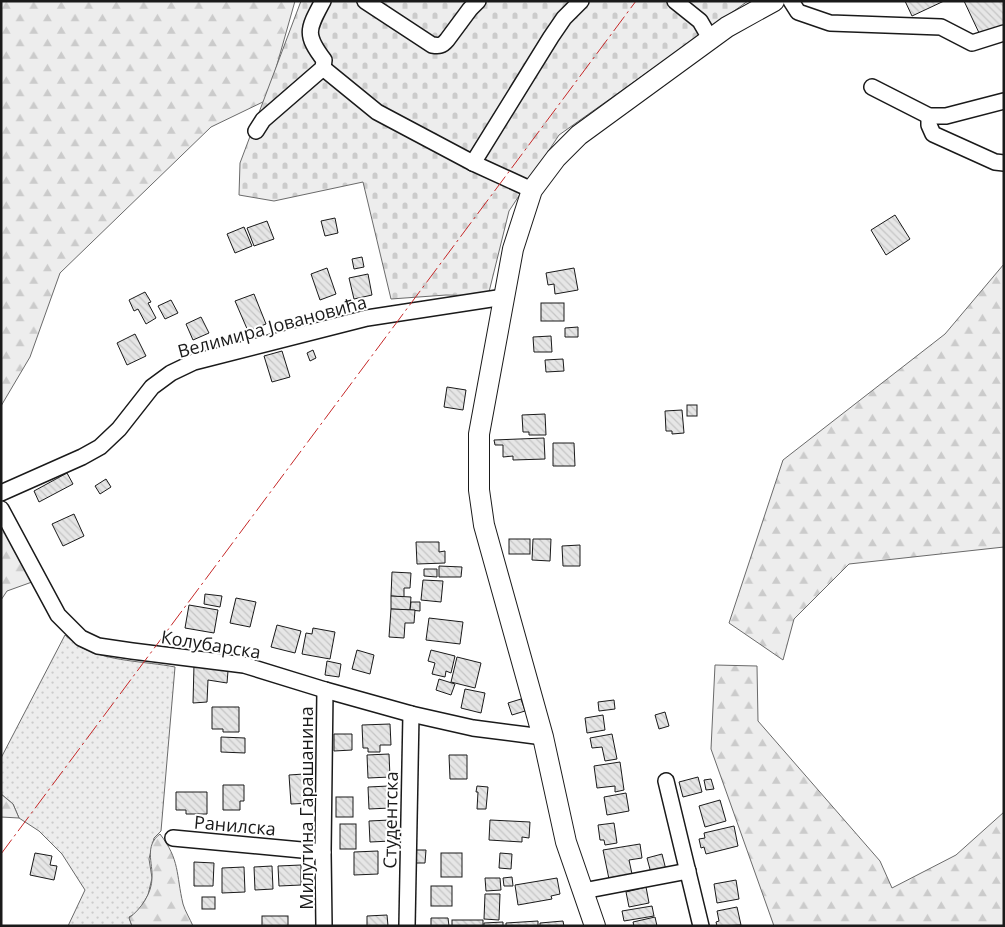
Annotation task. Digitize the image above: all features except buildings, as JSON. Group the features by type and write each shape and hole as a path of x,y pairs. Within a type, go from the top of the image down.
{"main road":[{"path":"594,926 566,842 543,737 484,524 478,490 479,434 504,297 513,249 532,190 556,158 579,135 727,27 765,3"}],"street":[{"path":"256,131 263,120 323,68 324,60 314,47 310,35 311,24 323,1"},
{"path":"365,1 432,45 438,46 447,40 478,1"},
{"path":"474,163 550,37 564,18 581,1"},
{"path":"675,1 700,21 711,40"},
{"path":"792,1 798,12 830,23 942,27 972,43 1004,33"},
{"path":"323,68 378,112 474,163 532,190"},
{"path":"872,87 929,116 946,116 1004,101"},
{"path":"929,116 929,124 933,134 996,162 1004,163"},
{"name":"Велимира Јовановића","path":"1,493 100,447 119,429 152,387 171,373 194,362 367,318 504,297"},
{"name":"Колубарска","path":"1,509 58,615 81,638 98,646 244,665 412,714 473,728 543,737"},
{"name":"Милутина Гарашанина","path":"324,926 325,690"},
{"name":"Студентска","path":"406,926 412,714"},
{"path":"666,781 701,926"},
{"name":"Ранилска","path":"173,838 323,852"},
{"path":"583,891 688,871"}],"green space":[{"path":"1,1 295,1 267,100 211,127 60,273 30,357 1,406"},
{"path":"301,1 748,1 559,135 509,211 488,296 446,295 391,299 363,182 274,201 239,195 240,163"},
{"path":"1004,264 1004,547 849,564 794,619 783,660 729,623 783,460 945,334"},
{"path":"1,520 32,582 7,591 1,600"},
{"path":"65,635 81,647 103,656 175,667 161,831 154,838 149,859 152,878 148,895 138,912 129,917 132,926 68,926 85,890 62,854 39,831 19,818 13,804 1,794 1,758"},
{"path":"715,665 757,666 758,721 880,861 892,888 956,855 1004,812 1004,926 774,926 711,749"},
{"path":"1,794 13,804 19,818 1,817"},
{"path":"160,834 174,860 183,904 193,926 132,926 129,918 138,910 148,895 152,884 151,849 155,839"}],"power":[{"path":"1,854 636,1"}]}
